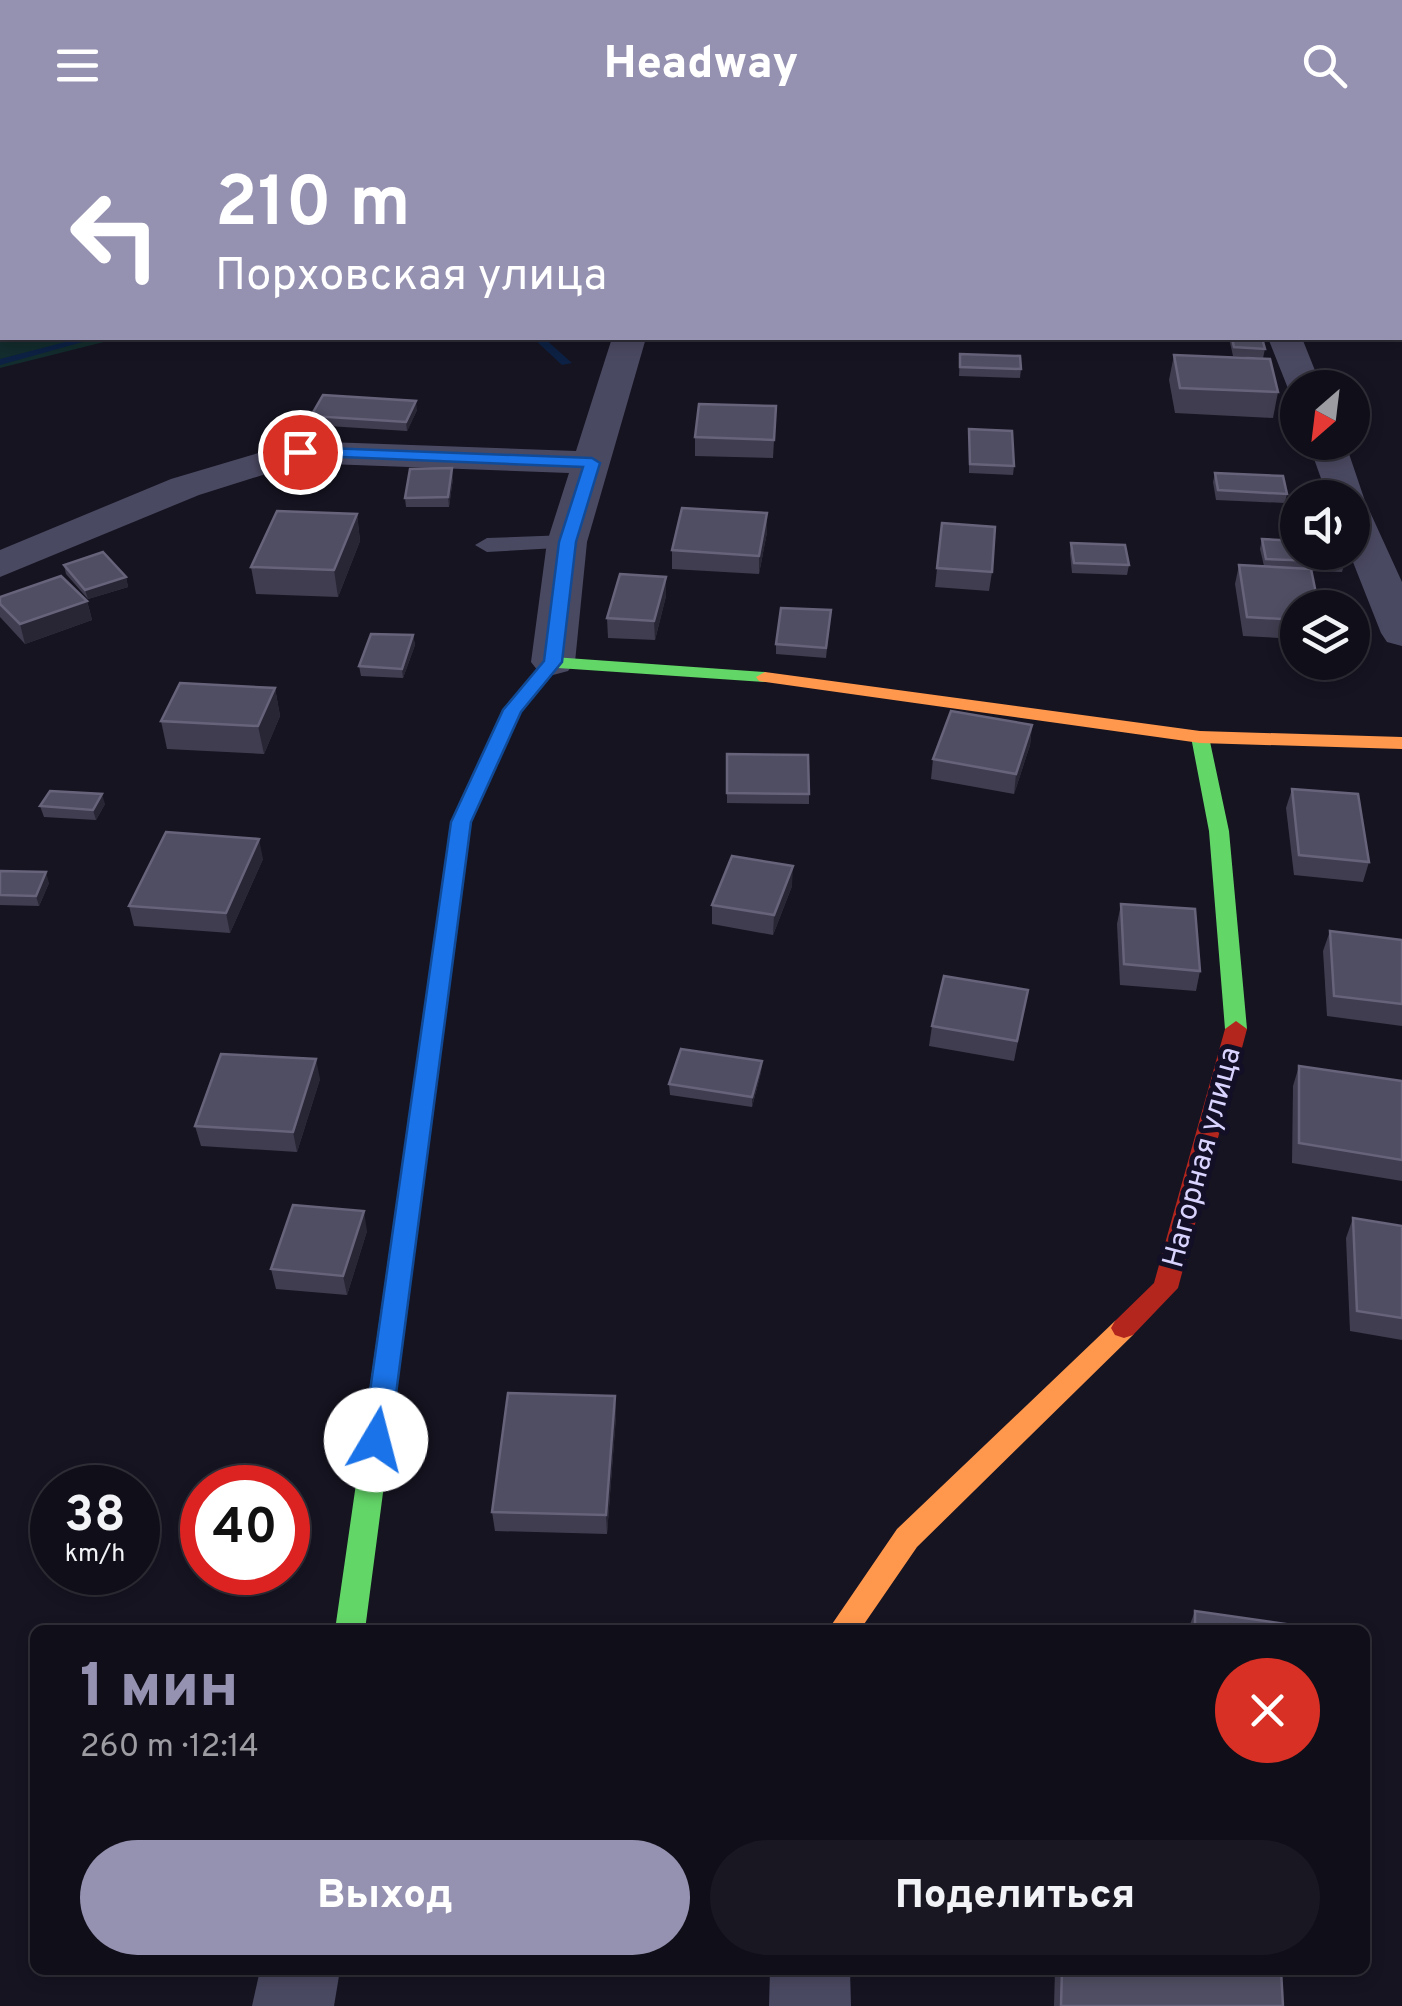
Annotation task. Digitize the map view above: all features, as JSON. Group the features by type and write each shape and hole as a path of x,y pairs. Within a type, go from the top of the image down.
{"street":[{"path":"351,1625 461,822 512,710 553,662 567,542 628,340"},
{"path":"1286,340 1297,370"},
{"path":"0,564 185,487 300,452 592,463"},
{"path":"1370,554 1402,633"},
{"path":"553,662 722,672 1200,737 1402,743"},
{"name":"Нагорная улица","path":"846,1625 907,1538 1165,1288 1236,1028 1219,831 1200,737"},
{"path":"292,2006 299,1975"},
{"path":"810,1975 810,2006"}],"lane":[{"path":"487,545 567,542"}],"green space":[{"path":"0,340 112,340 0,368"}],"building":[{"path":"1232,340 1263,340 1265,349 1234,347"},
{"path":"960,354 1020,356 1021,369 960,367"},
{"path":"1174,355 1270,359 1278,392 1180,388"},
{"path":"323,395 416,401 406,422 311,416"},
{"path":"699,404 776,406 774,440 695,437"},
{"path":"969,429 1012,431 1014,466 970,464"},
{"path":"452,468 448,497 405,498 410,469"},
{"path":"1215,473 1283,476 1284,480 1280,480 1280,494 1218,490"},
{"path":"682,508 767,513 759,556 672,550"},
{"path":"277,511 357,514 334,570 251,567"},
{"path":"942,523 995,527 992,572 937,568"},
{"path":"1262,539 1280,540 1280,560 1266,559"},
{"path":"1071,543 1125,545 1129,565 1074,563"},
{"path":"103,552 126,577 85,590 64,565"},
{"path":"1239,565 1311,570 1315,590 1280,590 1280,619 1247,617"},
{"path":"620,574 666,577 654,621 607,618"},
{"path":"61,576 87,601 20,624 0,604 0,597"},
{"path":"781,608 831,610 826,648 776,644"},
{"path":"371,634 413,635 402,669 359,666"},
{"path":"180,683 275,688 258,726 161,721"},
{"path":"951,711 1032,725 1016,774 933,759"},
{"path":"727,754 808,755 809,794 727,793"},
{"path":"1292,789 1358,794 1369,862 1299,855"},
{"path":"50,791 102,794 93,810 40,806"},
{"path":"166,832 259,839 226,913 129,906"},
{"path":"732,856 793,866 774,915 712,905"},
{"path":"0,871 46,872 36,896 0,895"},
{"path":"1121,904 1195,909 1200,971 1124,964"},
{"path":"1330,931 1402,940 1402,1004 1334,996"},
{"path":"944,976 1028,990 1017,1041 932,1026"},
{"path":"681,1049 762,1061 752,1097 669,1084"},
{"path":"221,1054 316,1059 293,1132 195,1126"},
{"path":"1299,1066 1402,1081 1402,1160 1299,1143"},
{"path":"293,1205 364,1211 343,1276 271,1269"},
{"path":"1353,1218 1402,1226 1402,1318 1357,1311"},
{"path":"508,1393 615,1396 606,1515 492,1512"},
{"path":"1195,1611 1293,1625 1195,1625"},
{"path":"1062,1975 1281,1975 1283,2006 1061,2006"}],"waterway":[{"path":"0,362 84,340"},
{"path":"540,340 566,363"}],"traffic: fast":[{"path":"351,1625 461,822 512,710 553,662 765,677"},
{"path":"1200,737 1219,831 1236,1029"}],"traffic: slow":[{"path":"765,677 1200,737 1402,743"},
{"path":"846,1625 907,1538 1124,1328"}],"traffic: jam":[{"path":"1124,1328 1165,1288 1236,1029"}],"route":[{"path":"300,452 592,463 567,542 553,662 512,710 461,822 376,1440"}]}
